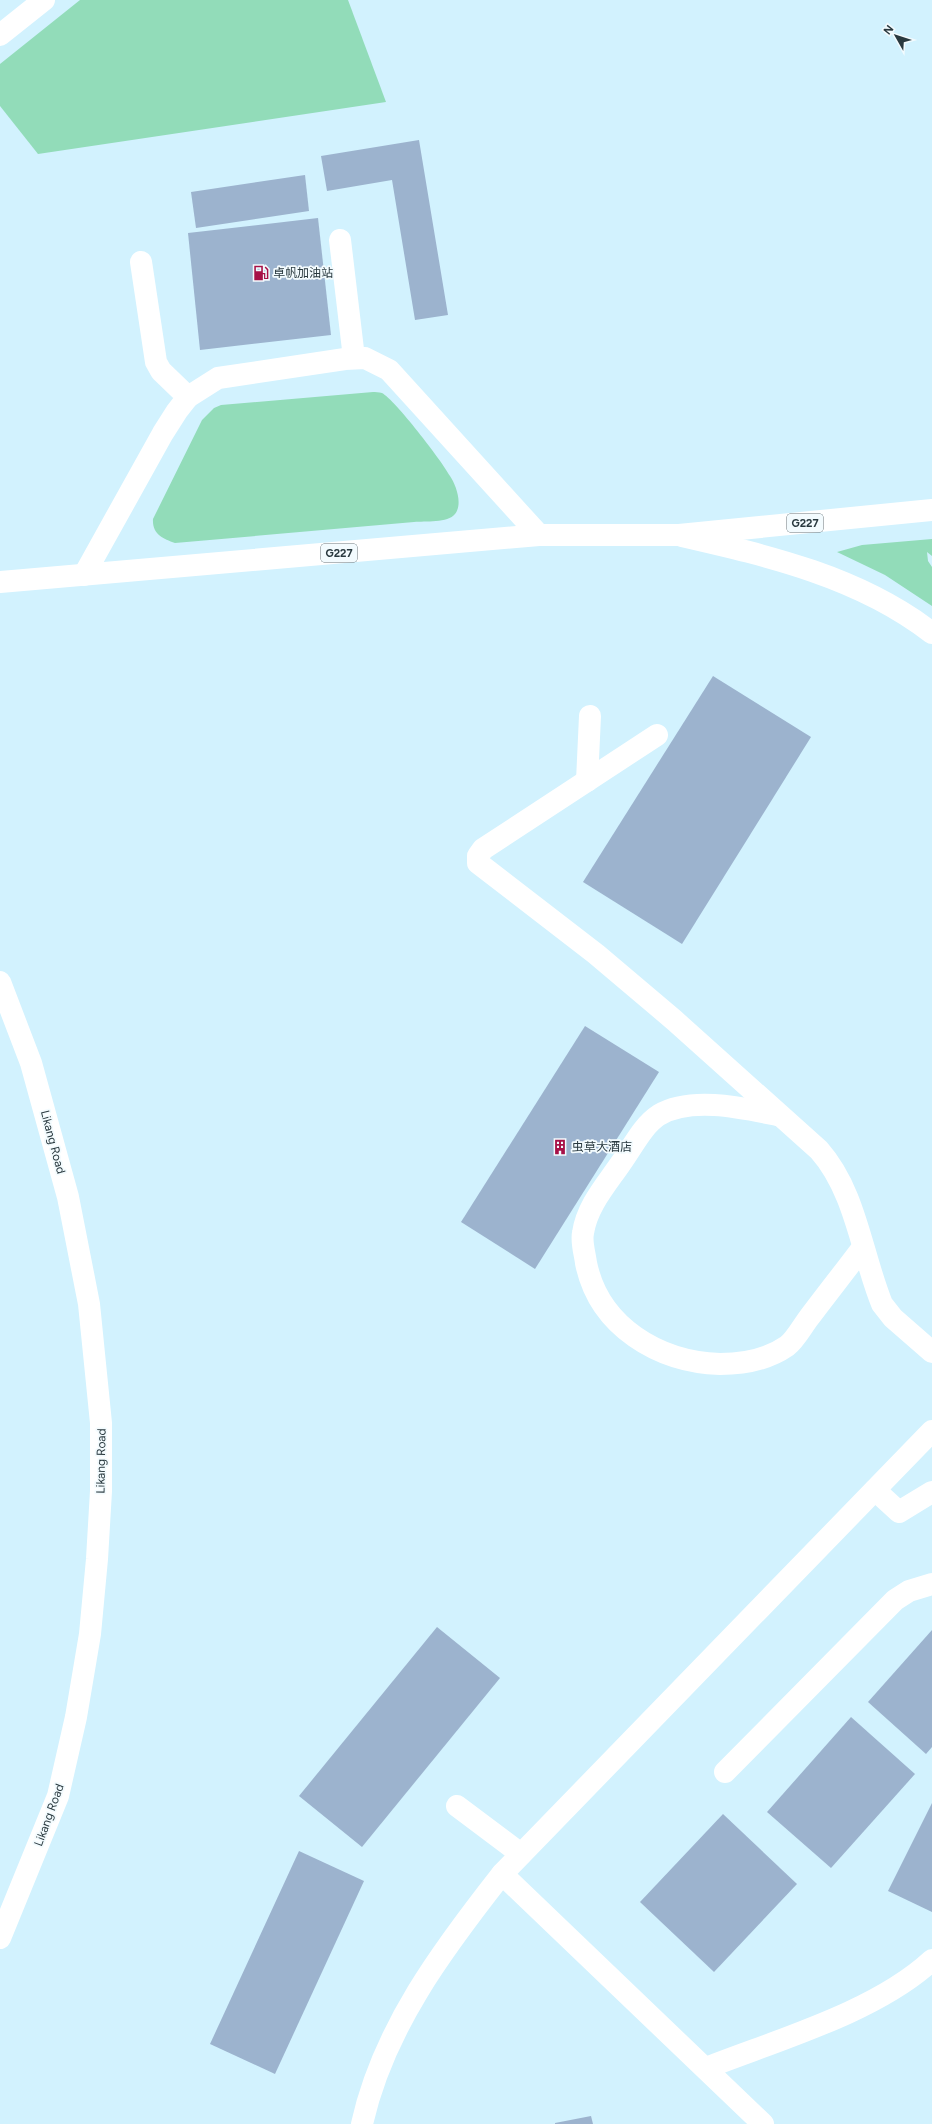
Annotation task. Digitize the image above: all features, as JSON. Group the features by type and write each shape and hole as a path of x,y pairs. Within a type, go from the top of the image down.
{"main road":[{"path":"0,35 44,0"},
{"path":"340,240 354,358"},
{"path":"141,262 156,362 160,371 188,397"},
{"path":"84,575 163,433 188,397 218,378 354,358 365,358 389,370 400,380 539,535"},
{"name":"G227","path":"0,582 539,535 679,535 932,510"},
{"path":"679,535 760,554 807,568 855,588 909,615 932,633"},
{"path":"587,781 590,716"},
{"path":"657,735 483,849 478,856 478,863 596,954 674,1020 779,1116 819,1150 832,1164 855,1218 882,1304 893,1318 932,1352"},
{"name":"Likang Road","path":"0,982 31,1063 68,1198 89,1304 101,1424 101,1491 97,1559 90,1634 76,1717 58,1796 0,1938"},
{"path":"779,1116 742,1107 704,1105 675,1109 658,1116 650,1124 592,1205 582,1234 589,1278 601,1302 616,1322 655,1350 686,1360 706,1363 739,1364 766,1357 788,1345 863,1247"},
{"path":"362,2124 367,2101 393,2037 418,1990 455,1934 502,1874 932,1431"},
{"path":"875,1490 899,1512 932,1492"},
{"path":"725,1772 895,1600 909,1591 932,1584"},
{"path":"457,1806 521,1854"},
{"path":"502,1874 763,2124"},
{"path":"706,2068 832,2019 880,1996 919,1972 932,1960"}],"green space":[{"path":"80,0 348,0 386,102 38,154 0,106 0,64"},
{"path":"373,392 382,393 397,407 445,468 454,484 459,500 457,510 452,517 436,521 175,543 163,538 154,529 153,519 202,420 214,408 221,405"},
{"path":"932,539 932,556 927,552 928,561 932,567 932,606 885,575 837,552 862,545"}],"building":[{"path":"419,140 448,315 415,320 392,180 327,191 321,156"},
{"path":"305,175 309,211 196,228 191,192"},
{"path":"318,218 331,335 200,350 188,233"},
{"path":"713,676 811,737 682,944 583,882"},
{"name":"虫草大酒店","path":"585,1026 659,1072 535,1269 461,1222"},
{"path":"437,1627 500,1678 362,1847 299,1796"},
{"path":"932,1630 932,1747 926,1754 868,1702"},
{"path":"851,1717 915,1774 831,1868 767,1812"},
{"path":"932,1803 932,1912 888,1891"},
{"path":"723,1814 797,1884 714,1972 640,1902"},
{"path":"299,1851 364,1881 275,2074 210,2044"},
{"path":"591,2116 593,2124 555,2124 555,2123"}],"place":[{"name":"卓帆加油站","path":"261,273"},
{"name":"虫草大酒店","path":"560,1147"}]}
